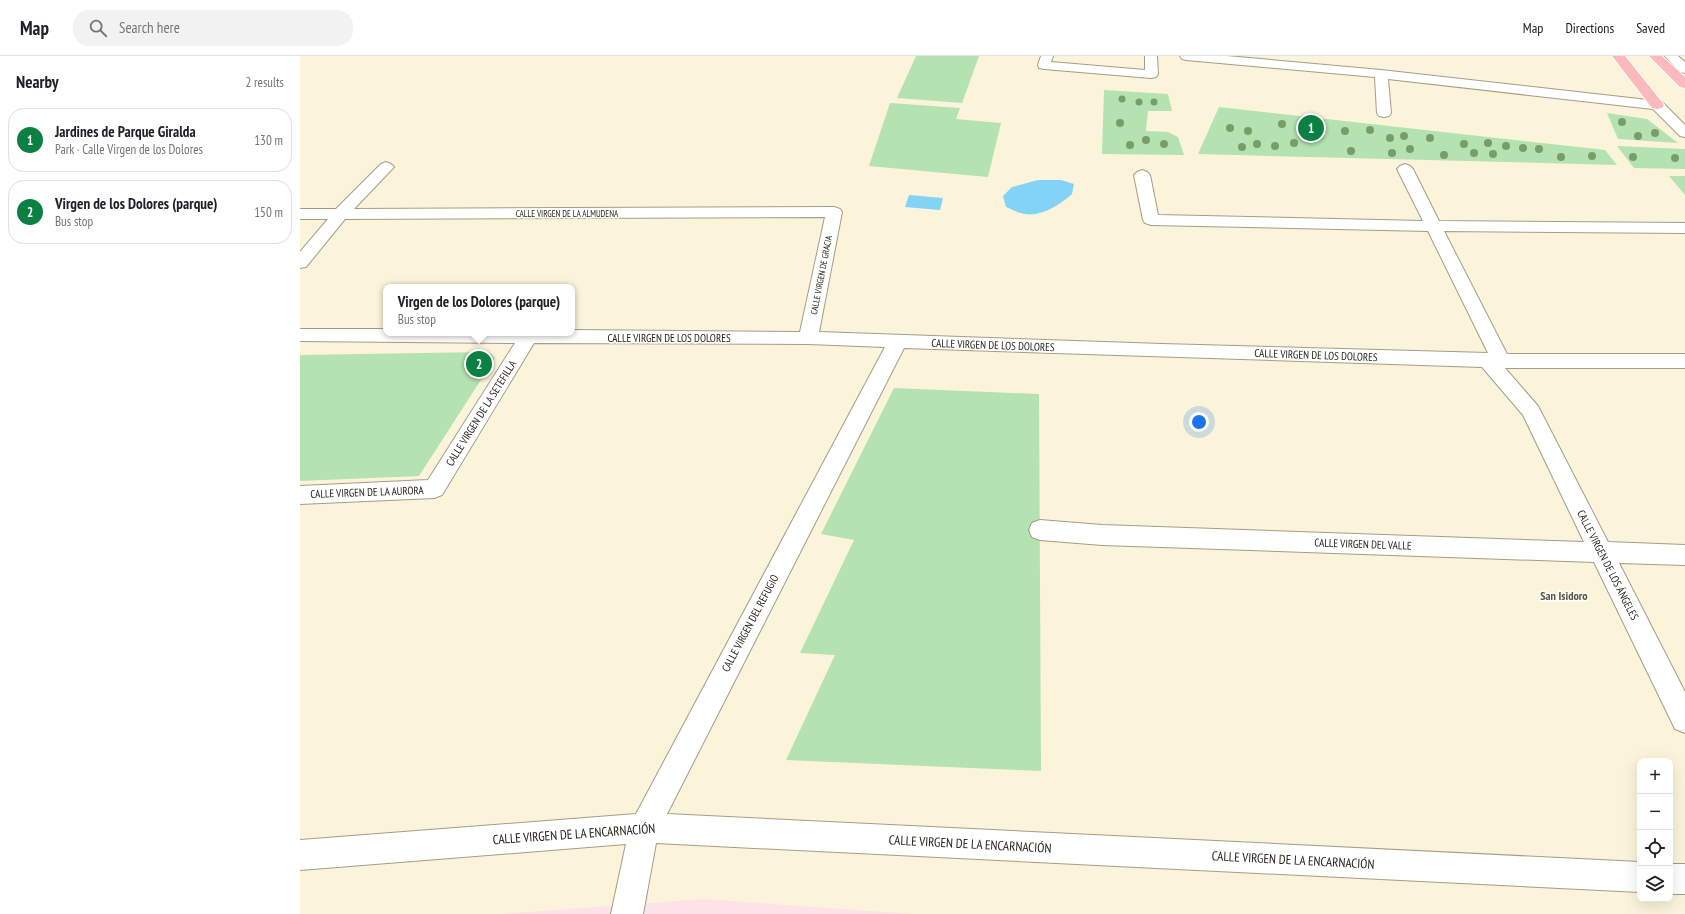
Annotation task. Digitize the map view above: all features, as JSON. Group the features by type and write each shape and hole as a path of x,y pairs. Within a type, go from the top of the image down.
{"main road":[{"path":"1618,56 1657,105"},
{"path":"1655,56 1685,84"}],"street":[{"path":"1046,56 1044,66 1151,74 1151,56"},
{"path":"1186,56 1381,74 1657,105 1685,133"},
{"path":"1671,56 1685,69"},
{"path":"1680,56 1685,60"},
{"path":"1381,74 1384,113"},
{"path":"300,263 340,214 386,167"},
{"name":"CALLE VIRGEN DE LOS ÁNGELES","path":"1405,169 1434,226 1494,360 1531,411 1685,720"},
{"path":"1142,175 1151,220 1434,226 1685,228"},
{"name":"CALLE VIRGEN DE LA ALMUDENA","path":"300,214 834,212"},
{"name":"CALLE VIRGEN DE GRACIA","path":"808,338 834,212"},
{"name":"CALLE VIRGEN DE LOS DOLORES","path":"300,335 383,336"},
{"name":"CALLE VIRGEN DE LOS DOLORES","path":"414,336 808,338 1162,351 1494,360 1685,361"},
{"name":"CALLE VIRGEN DE LA SETEFILLA","path":"434,489 528,337"},
{"name":"CALLE VIRGEN DEL REFUGIO","path":"627,914 644,828 898,341"},
{"name":"CALLE VIRGEN DE LA AURORA","path":"300,495 434,489"},
{"name":"CALLE VIRGEN DEL VALLE","path":"1040,530 1110,536 1602,551 1685,555"},
{"name":"CALLE VIRGEN DE LA ENCARNACIÓN","path":"300,856 644,828 1637,877"},
{"path":"1673,879 1685,879"}],"shaded area":[{"path":"704,899 911,914 502,914"}],"green space":[{"path":"916,56 979,56 962,103 897,98"},
{"path":"1104,90 1168,94 1172,111 1148,111 1146,131 1168,132 1178,137 1184,155 1102,154"},
{"path":"890,103 960,108 956,119 1001,123 988,177 869,166"},
{"path":"1219,107 1605,150 1617,165 1198,154"},
{"path":"1607,113 1647,119 1678,143 1618,139"},
{"path":"1617,146 1685,149 1685,169 1634,168"},
{"path":"1669,176 1685,176 1685,195"},
{"path":"486,352 492,354 495,358 419,476 300,481 300,355"},
{"path":"894,388 1039,394 1041,771 786,760 835,655 800,653 854,540 821,534"}],"water":[{"path":"1038,180 1061,180 1074,184 1072,194 1055,206 1041,213 1019,213 1006,207 1003,196 1012,187"},
{"path":"909,195 943,198 940,210 905,207"}],"place":[{"name":"Jardines de Parque Giralda","path":"1311,128"},
{"name":"Virgen de los Dolores (parque)","path":"479,364"}],"district":[{"name":"San Isidoro","path":"1564,595"}]}
